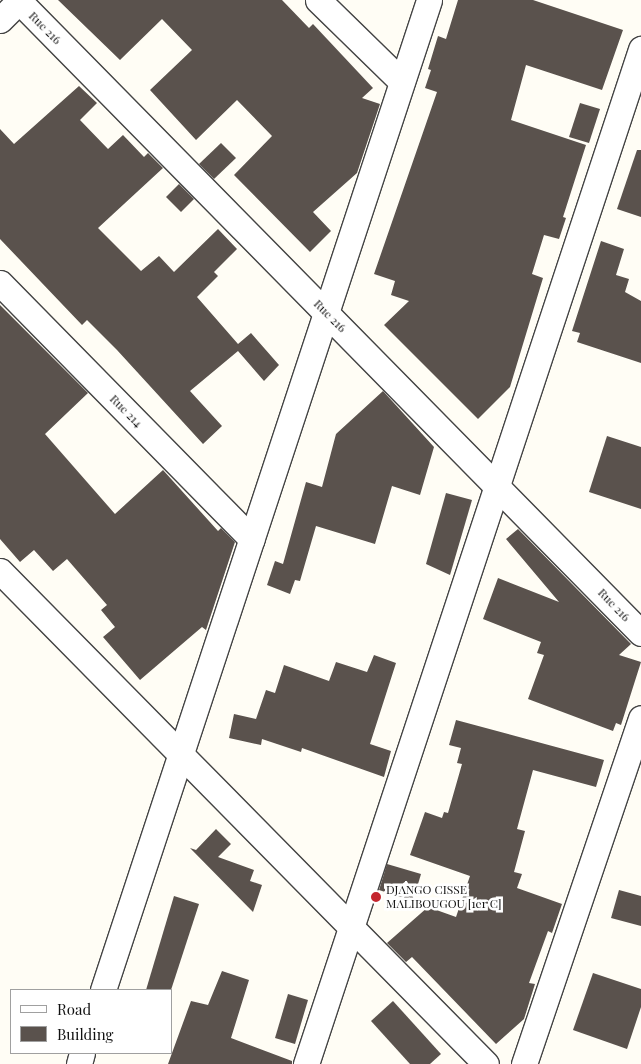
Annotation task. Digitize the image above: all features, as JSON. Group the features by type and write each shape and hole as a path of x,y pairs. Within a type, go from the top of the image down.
{"street":[{"path":"0,20 19,0"},
{"name":"Rue 216","path":"19,0 641,633"},
{"path":"318,0 402,82"},
{"path":"103,989 429,0"},
{"path":"306,1064 641,49"},
{"name":"Rue 214","path":"0,283 252,538"},
{"path":"0,571 486,1064"},
{"path":"524,1064 641,718"}],"building":[{"path":"58,0 282,0 309,28 313,24 373,88 362,98 380,104 357,173 313,212 331,231 310,252 234,175 272,136 237,100 196,140 150,90 192,50 162,19 120,60"},
{"path":"458,0 533,0 623,30 602,90 526,65 511,120 586,145 563,217 566,218 559,239 544,235 532,274 543,278 510,387 478,419 384,325 409,301 391,295 395,281 374,274 437,92 425,88 431,70 428,69 438,36 446,39"},
{"path":"79,86 97,103 80,120 108,149 123,135 144,157 148,153 163,168 98,228 141,271 159,256 174,272 218,229 237,249 214,272 218,276 197,297 238,344 251,333 279,365 264,381 238,351 190,391 222,426 203,444 117,350 87,320 82,325 0,239 0,129 14,144"},
{"path":"580,103 600,109 589,143 569,137"},
{"path":"221,143 236,158 214,179 199,164"},
{"path":"637,150 641,150 641,217 617,209"},
{"path":"179,184 194,199 181,212 166,197"},
{"path":"601,241 624,249 616,275 629,279 625,292 641,301 641,363 577,342 580,333 572,331"},
{"path":"0,305 88,393 45,434 115,514 163,470 218,531 221,528 235,542 206,630 202,627 140,680 103,637 115,627 101,610 107,605 67,559 53,571 34,550 20,562 0,539"},
{"path":"383,391 434,447 420,495 392,486 375,544 316,526 300,581 295,580 290,594 267,585 275,561 283,564 306,482 322,487 336,434"},
{"path":"607,436 641,447 641,509 589,492"},
{"path":"446,493 472,500 450,575 426,564"},
{"path":"518,529 631,644 619,655 641,662 621,725 616,723 613,731 528,699 544,655 537,653 541,642 483,619 498,578 559,602 506,539"},
{"path":"374,655 396,663 370,744 391,751 384,777 302,748 301,752 262,739 261,745 229,738 234,714 256,719 266,690 275,693 284,665 329,681 336,662 367,672"},
{"path":"456,720 604,760 596,787 533,770 517,829 525,831 514,872 522,874 517,888 562,904 552,933 548,931 529,983 535,984 524,1019 496,1044 412,957 406,962 387,943 428,907 456,917 470,876 410,855 425,812 442,818 444,812 448,813 462,764 457,763 461,748 449,745"},
{"path":"216,829 231,844 218,857 254,870 250,881 262,885 253,912 190,848 196,850"},
{"path":"387,864 421,874 413,901 379,890"},
{"path":"619,890 641,896 641,926 611,918"},
{"path":"174,896 199,904 171,989 146,989"},
{"path":"222,971 249,980 231,1038 292,1061 292,1064 168,1064 191,1001 208,1005"},
{"path":"593,973 641,989 641,1007 627,1049 573,1030"},
{"path":"288,994 308,1000 295,1044 275,1038"},
{"path":"393,1001 441,1054 430,1064 410,1064 371,1021"}],"place":[{"name":"DJANGO CISSE MALIBOUGOU [1er C]","path":"376,897"}]}
